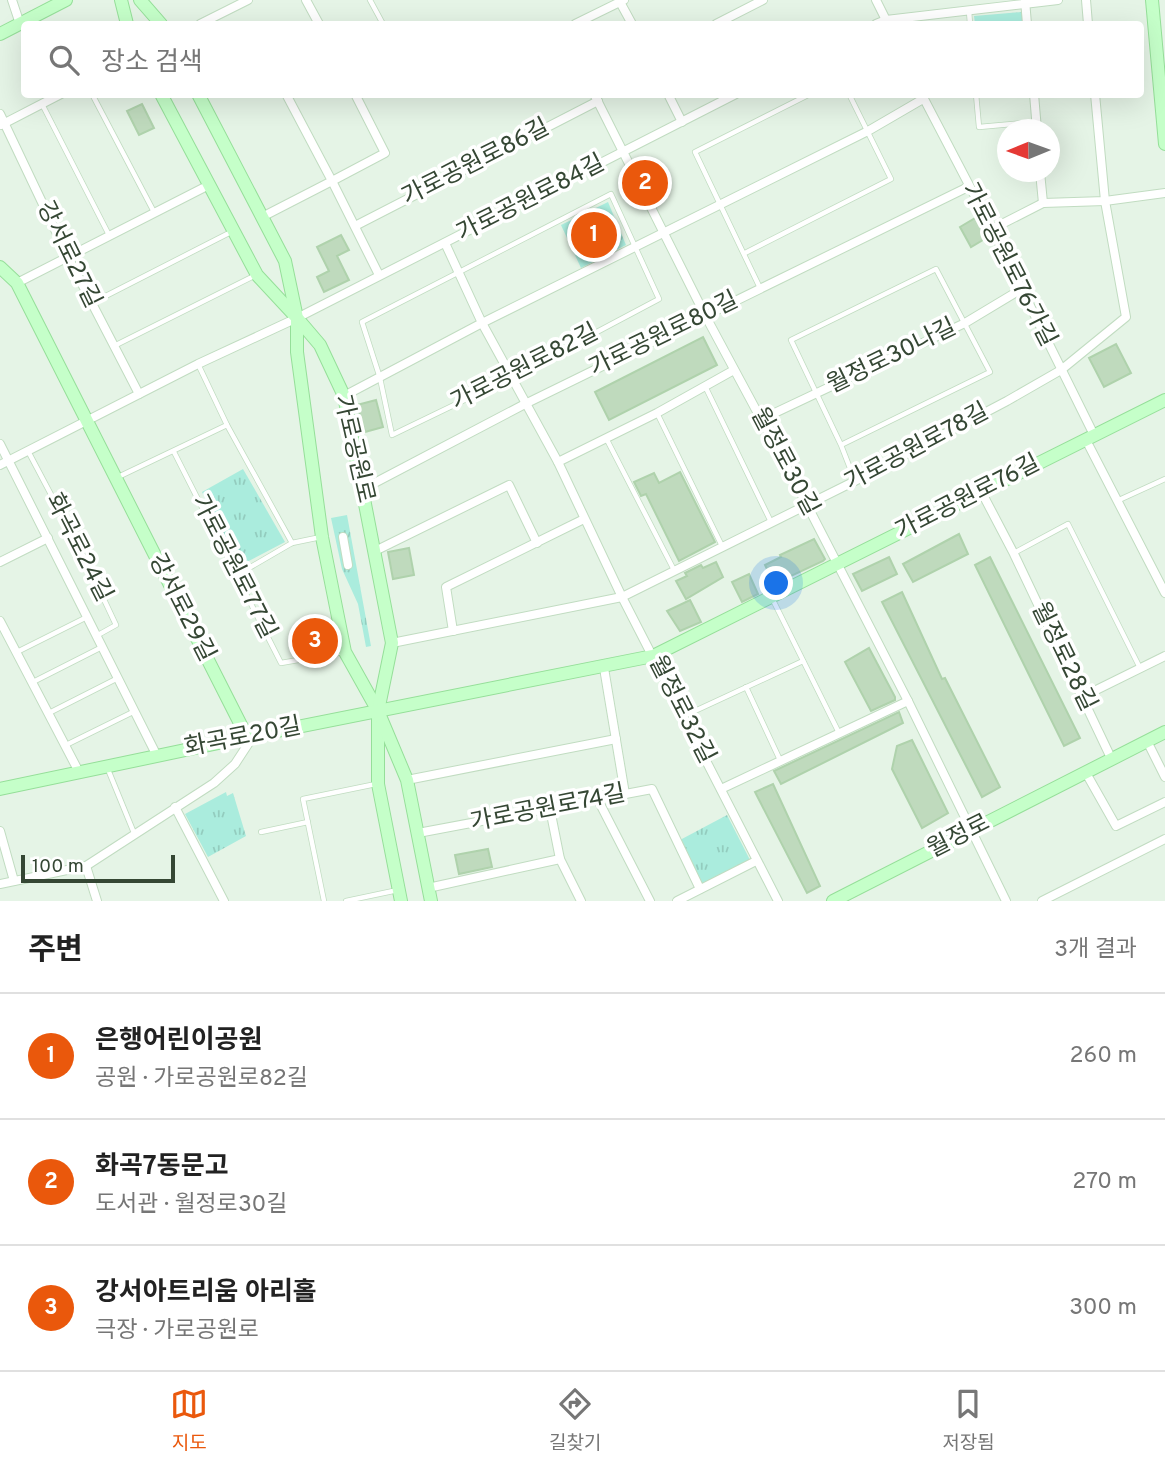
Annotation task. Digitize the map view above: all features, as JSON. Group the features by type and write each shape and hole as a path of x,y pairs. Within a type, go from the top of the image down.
{"street":[{"path":"0,34 20,24 12,0"},
{"path":"26,21 65,0"},
{"path":"121,0 126,21"},
{"path":"140,0 158,21"},
{"path":"206,21 248,0"},
{"path":"306,0 317,21"},
{"path":"722,21 763,0"},
{"path":"876,0 886,21"},
{"path":"893,21 968,9 1058,0"},
{"path":"1086,0 1088,21"},
{"path":"1152,0 1165,144"},
{"path":"581,21 622,1 631,21"},
{"path":"1025,2 1027,21"},
{"path":"2,124 53,98"},
{"name":"가로공원로","path":"163,98 257,275 320,345 344,396 392,643 379,711 378,784 400,896"},
{"name":"가로공원로","path":"200,98 285,261 297,318 297,352 322,537 345,652 379,711 407,780 430,894 560,859"},
{"path":"288,98 379,275"},
{"path":"262,217 385,153 357,98"},
{"name":"월정로30길","path":"596,98 705,315 807,504 908,701 1006,901"},
{"name":"가로공원로86길","path":"355,226 596,98"},
{"path":"669,98 682,122"},
{"name":"가로공원로84길","path":"297,318 728,98"},
{"path":"344,396 482,323 868,131 920,98"},
{"name":"가로공원로76가길","path":"923,98 992,229 1165,593"},
{"path":"1034,98 1036,119"},
{"path":"1095,98 1105,201"},
{"name":"강서로27길","path":"0,114 2,124 68,257 139,394"},
{"path":"1041,182 1043,204"},
{"path":"17,283 209,185"},
{"name":"가로공원로80길","path":"363,489 525,404 968,187"},
{"path":"992,229 1043,204 1105,201 1165,193"},
{"name":"가로공원로78길","path":"392,643 622,597 855,481 1061,370 1126,317 1105,201"},
{"name":"월정로32길","path":"445,243 482,323 558,461 622,597 778,901"},
{"name":"강서로29길","path":"0,267 17,283 251,736"},
{"name":"월정로30나길","path":"762,419 965,323 1020,290"},
{"path":"0,465 198,364 297,318"},
{"path":"558,461 657,413 734,370"},
{"name":"가로공원로76길","path":"379,711 653,656 1165,400"},
{"path":"0,444 157,756"},
{"path":"375,551 509,485 537,542"},
{"name":"월정로28길","path":"981,491 1112,760"},
{"path":"453,631 446,587 584,519"},
{"path":"343,537 348,565"},
{"path":"0,562 48,538"},
{"path":"0,621 79,772"},
{"path":"1082,697 1165,656"},
{"path":"604,667 625,794"},
{"path":"721,789 908,701"},
{"name":"화곡로20길","path":"0,789 379,711"},
{"name":"월정로","path":"832,901 1165,732"},
{"path":"0,884 86,866 215,783 220,775 235,764 251,736"},
{"path":"378,784 382,759 388,756 397,761 407,780 616,739"},
{"path":"1147,741 1165,777"},
{"path":"1086,773 1116,826 1165,802"},
{"name":"가로공원로74길","path":"418,833 652,789 700,889"},
{"path":"598,800 650,901"},
{"path":"176,807 224,901"},
{"path":"550,808 560,859 581,901"},
{"path":"0,831 14,881"},
{"path":"1042,901 1165,839"},
{"path":"677,901 756,861"},
{"path":"86,866 97,901"}],"lane":[{"path":"370,0 381,21"},
{"path":"968,9 970,21"},
{"path":"94,98 155,213"},
{"path":"760,288 695,152 802,98"},
{"path":"745,253 891,179 851,98"},
{"path":"976,98 979,127 997,127"},
{"path":"42,104 110,236"},
{"name":"가로공원로82길","path":"611,194 659,299 512,377 393,435 380,378 362,322 457,272 611,194"},
{"path":"92,303 233,231"},
{"path":"841,445 990,372 936,269 791,340 841,445 855,481"},
{"path":"114,346 257,275"},
{"path":"198,364 227,425 292,543"},
{"path":"705,386 771,523"},
{"path":"657,413 722,546"},
{"path":"116,478 227,425"},
{"path":"605,436 674,571"},
{"name":"화곡로24길","path":"28,451 84,557 116,625 97,636"},
{"name":"가로공원로77길","path":"174,452 281,663 345,652"},
{"path":"1119,500 1165,479"},
{"path":"1014,554 1068,524 1140,668"},
{"path":"237,575 292,543 322,537"},
{"path":"772,597 839,733"},
{"path":"17,653 88,617"},
{"path":"32,682 102,647"},
{"path":"684,716 803,661"},
{"path":"48,713 118,677"},
{"path":"746,687 780,761"},
{"path":"65,746 135,711"},
{"path":"107,766 134,834"},
{"path":"324,901 303,799 378,784"},
{"path":"261,832 308,822"},
{"name":"가로공원로","path":"346,901 400,896"}],"green space":[{"path":"1022,12 1023,21 975,21 974,16"},
{"path":"608,202 626,245 581,268 561,225"},
{"path":"243,469 285,542 239,566 202,492"},
{"path":"347,515 371,646 366,647 358,604 342,569 331,518"},
{"path":"226,792 227,796 233,793 246,836 208,857 185,814"},
{"path":"727,815 750,860 703,885 680,840"}],"building":[{"path":"142,104 154,128 139,135 127,111"},
{"path":"977,217 988,237 971,247 960,227"},
{"path":"341,235 349,250 337,256 349,280 324,292 317,277 329,271 317,247"},
{"path":"703,337 717,365 609,420 595,392"},
{"path":"1116,344 1131,373 1104,387 1089,358"},
{"path":"376,400 383,427 365,432 357,405"},
{"path":"680,472 715,542 679,561 646,494 641,496 634,482 654,473 659,483"},
{"path":"959,534 968,554 913,582 903,564"},
{"path":"814,539 825,559 774,584 765,565"},
{"path":"409,548 414,575 393,579 388,552"},
{"path":"889,557 897,574 862,591 853,574"},
{"path":"990,557 1080,738 1064,746 975,565"},
{"path":"716,562 723,577 686,599 676,581 701,565 703,568"},
{"path":"749,574 758,594 742,602 732,582"},
{"path":"902,592 942,679 945,678 1000,787 982,797 882,602"},
{"path":"690,600 701,622 680,631 667,611"},
{"path":"869,648 895,697 895,700 871,711 845,662"},
{"path":"899,712 903,723 781,784 774,771"},
{"path":"912,740 948,813 922,828 892,769 897,746"},
{"path":"773,784 820,886 807,893 755,792"},
{"path":"488,849 492,867 459,874 455,855"}],"place":[{"name":"화곡7동문고","path":"645,183"},
{"name":"은행어린이공원","path":"594,235"},
{"name":"강서아트리움 아리홀","path":"315,641"}]}
